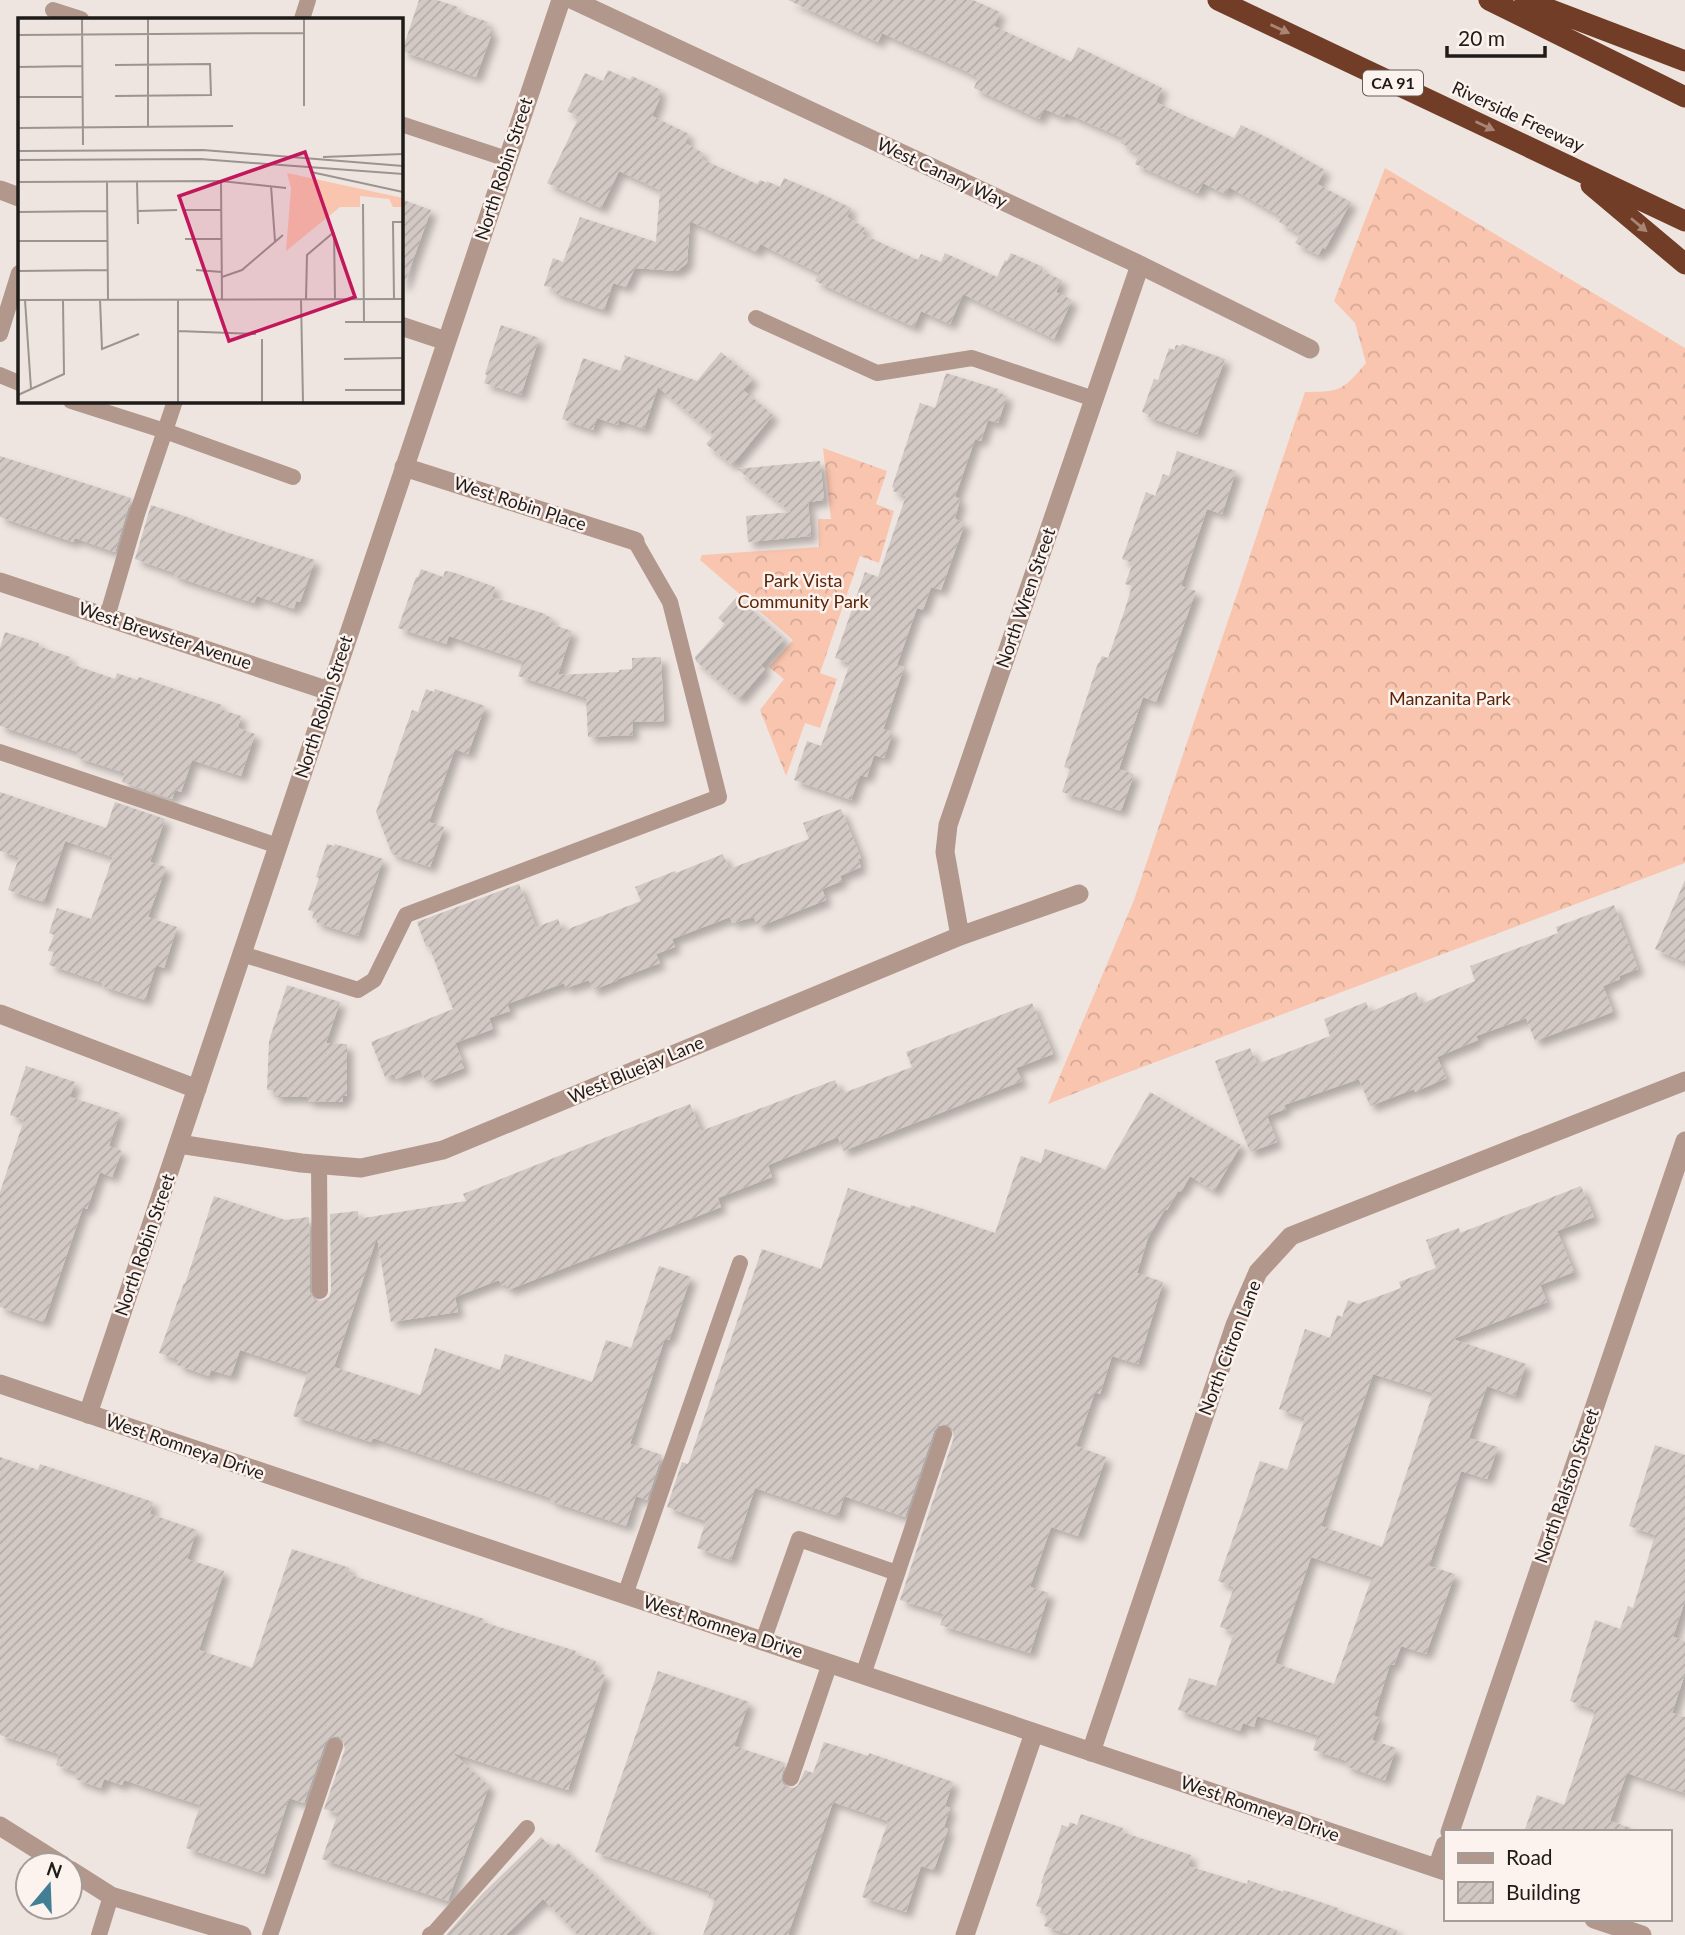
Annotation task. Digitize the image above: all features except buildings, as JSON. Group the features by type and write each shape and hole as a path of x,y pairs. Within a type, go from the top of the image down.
{"highway":[{"name":"Riverside Freeway","path":"1218,0 1685,221"},
{"path":"1489,0 1685,97"},
{"path":"1525,0 1685,61"},
{"path":"1568,166 1685,264"}],"street":[{"name":"North Robin Street","path":"88,1414 561,0"},
{"name":"West Canary Way","path":"573,0 1140,265 1310,349"},
{"path":"0,190 18,197"},
{"name":"North Wren Street","path":"960,936 945,852 948,825 1140,265"},
{"path":"402,326 446,341"},
{"name":"West Robin Place","path":"404,467 635,541"},
{"name":"West Brewster Avenue","path":"0,582 329,691"},
{"name":"West Bluejay Lane","path":"179,1144 319,1165 361,1168 443,1150 960,936 1079,894"},
{"path":"0,1014 197,1089"},
{"name":"North Citron Lane","path":"1091,1752 1235,1325 1258,1272 1291,1236 1685,1081"},
{"name":"North Ralston Street","path":"1451,1830 1685,1141"},
{"name":"West Romneya Drive","path":"0,1384 1441,1869"},
{"path":"965,1935 1034,1733"},
{"path":"0,1826 40,1851"},
{"path":"1441,1869 1444,1851"},
{"path":"84,1879 111,1896 242,1935"},
{"path":"1600,1921 1642,1935"}],"lane":[{"path":"302,18 308,0"},
{"path":"53,10 78,18"},
{"path":"402,124 507,159"},
{"path":"0,334 18,276"},
{"path":"756,318 877,373 972,358 1094,399"},
{"path":"0,375 18,383"},
{"path":"74,402 293,477"},
{"path":"107,617 175,402"},
{"path":"242,954 358,990 374,980 406,915 719,797 670,602 635,541"},
{"path":"0,752 278,846"},
{"path":"319,1165 320,1291"},
{"path":"625,1595 740,1263"},
{"path":"863,1675 944,1434"},
{"path":"763,1641 799,1539 897,1573"},
{"path":"790,1779 830,1663"},
{"path":"270,1935 335,1746"},
{"path":"430,1935 527,1828"},
{"path":"99,1935 111,1896"}],"green space":[{"name":"Manzanita Park","path":"1385,168 1685,348 1685,863 1048,1104 1134,900 1305,392 1340,388 1366,363 1355,323 1334,301"},
{"name":"Park Vista Community Park","path":"823,448 887,471 876,504 894,511 879,563 860,556 820,673 837,679 820,728 805,723 786,776 760,710 784,679 769,667 793,640 700,560 702,555 819,547 818,519 831,519"}]}
